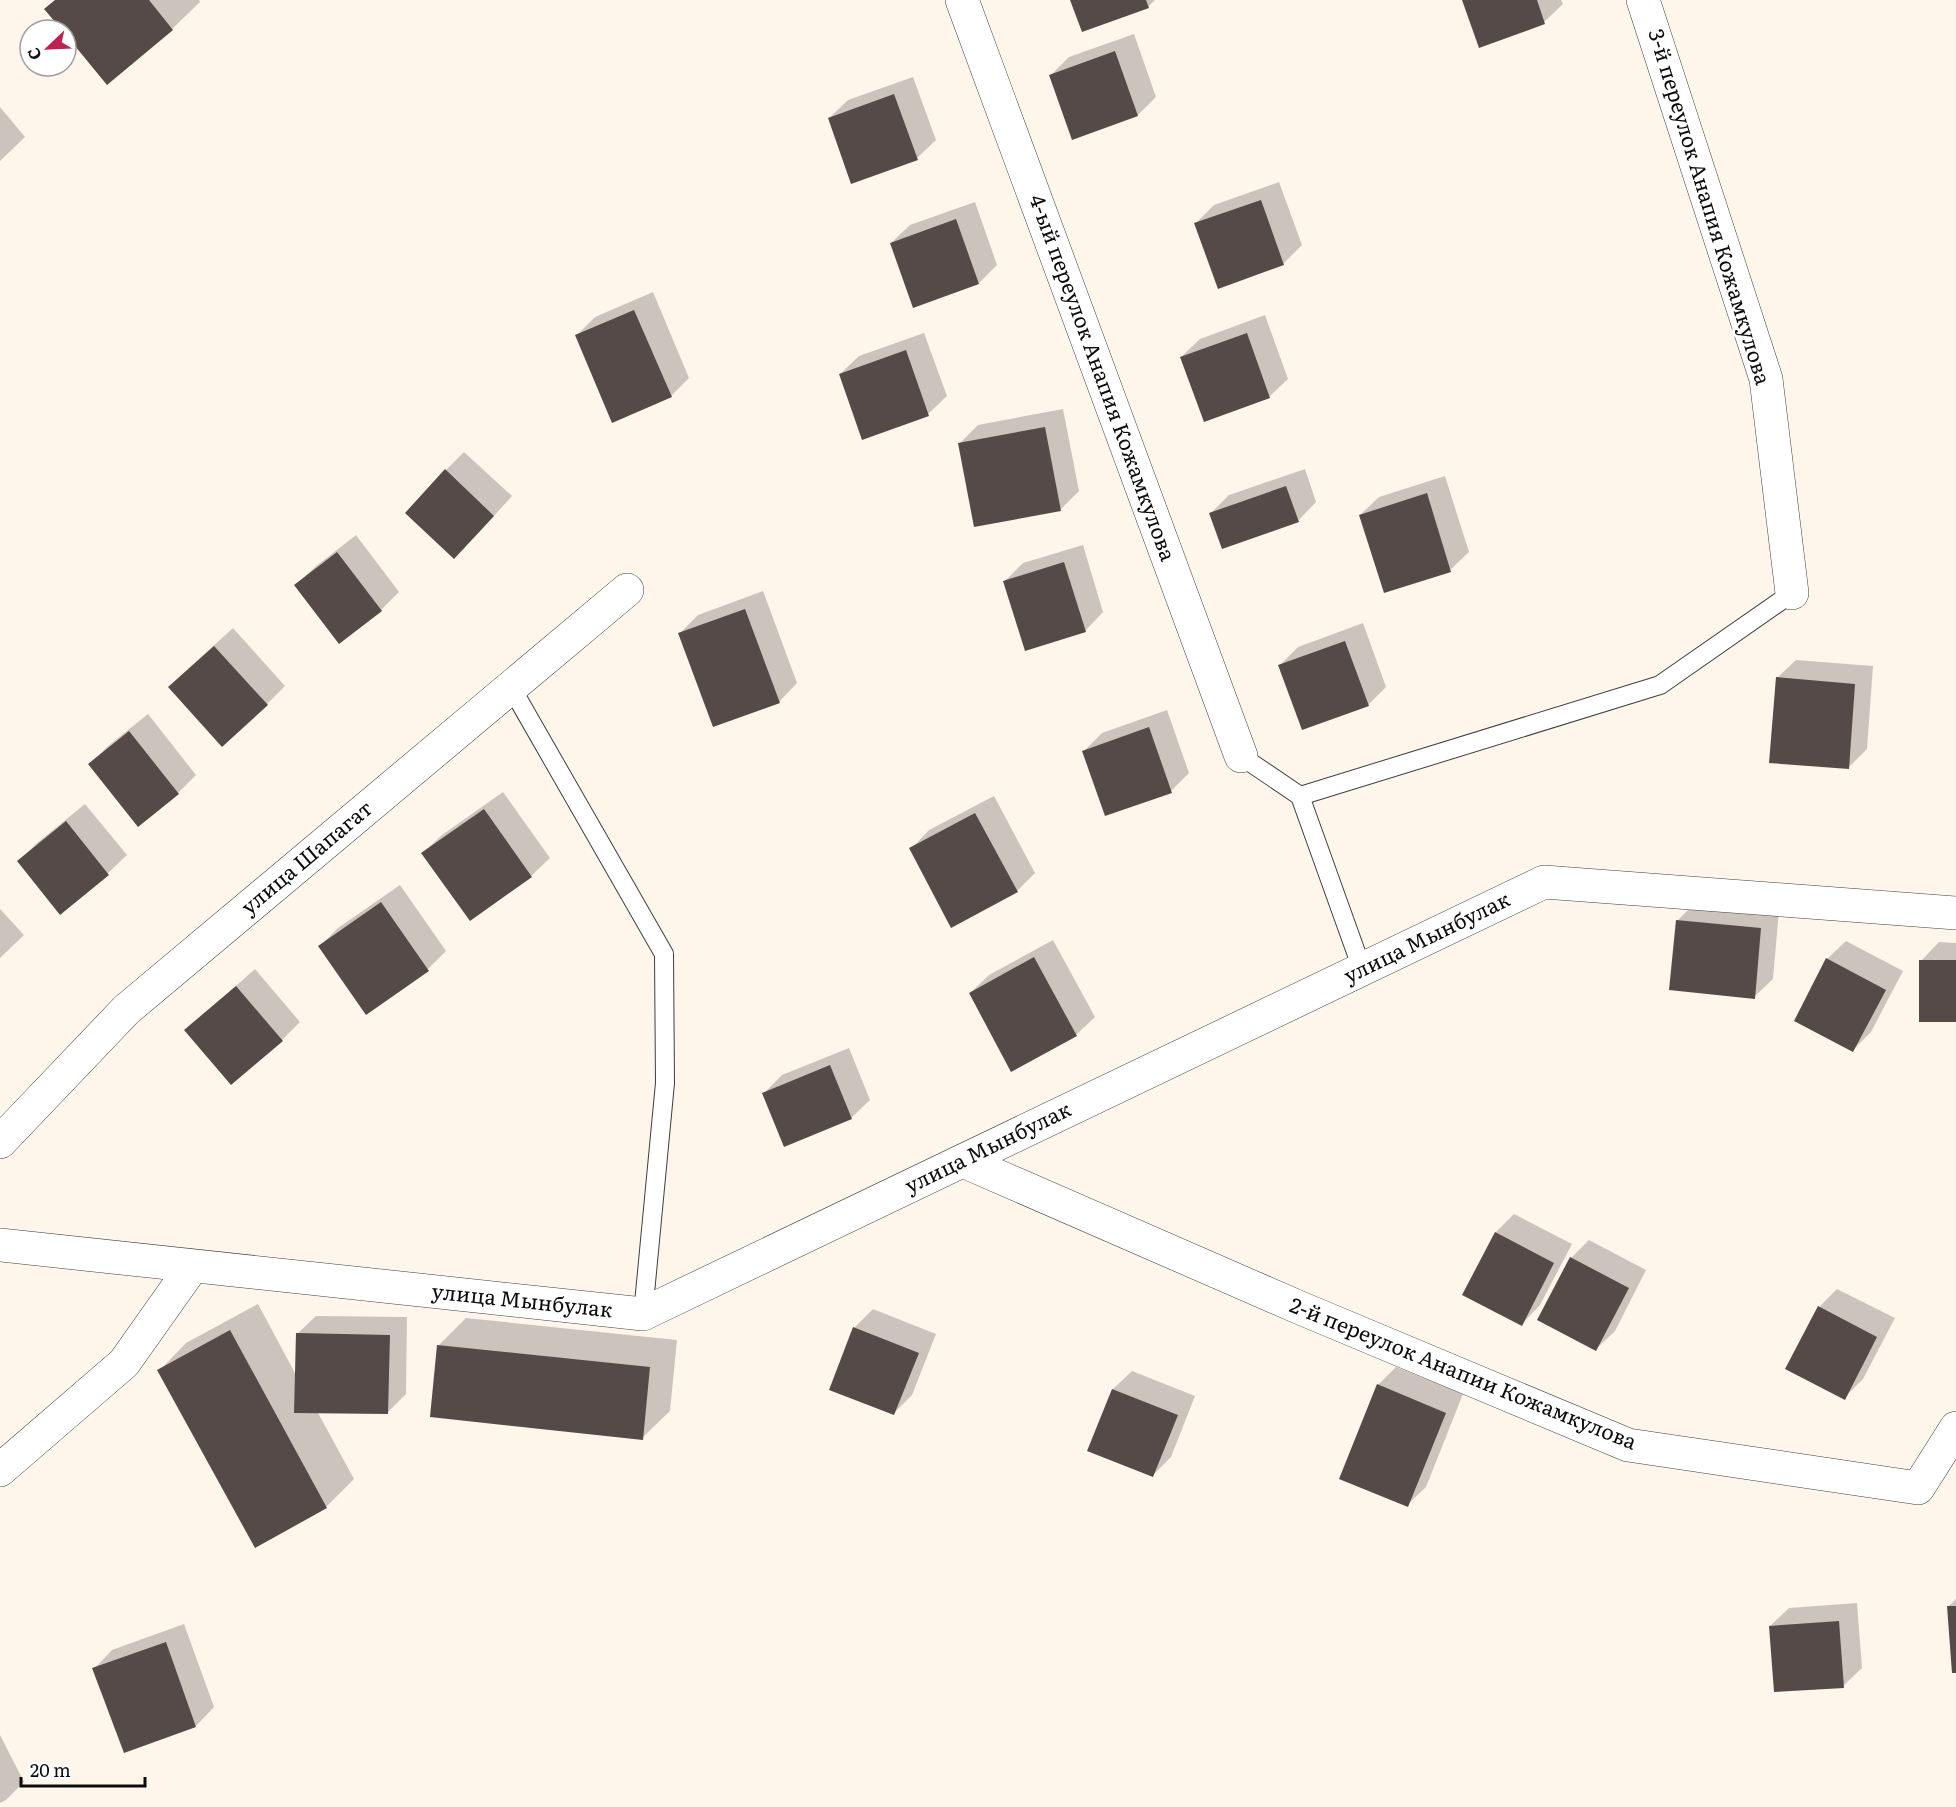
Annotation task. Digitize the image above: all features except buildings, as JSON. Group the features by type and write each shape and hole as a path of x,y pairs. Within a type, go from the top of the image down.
{"street":[{"name":"4-ый переулок Анапия Кожамкулова","path":"962,0 1241,756"},
{"name":"3-й переулок Анапия Кожамкулова","path":"1643,0 1766,379 1792,593"},
{"name":"улица Шапагат","path":"0,1142 126,1010 627,590"},
{"name":"улица Мынбулак","path":"0,1245 643,1314 1545,882 1956,914"},
{"name":"2-й переулок Анапии Кожамкулова","path":"963,1161 1298,1307 1628,1445 1918,1488 1956,1428"},
{"path":"0,1470 124,1363 192,1267"}],"lane":[{"path":"1300,796 1660,685 1792,593"},
{"path":"511,687 664,954 666,1083 643,1314"},
{"path":"1241,756 1300,796 1362,969"}]}
